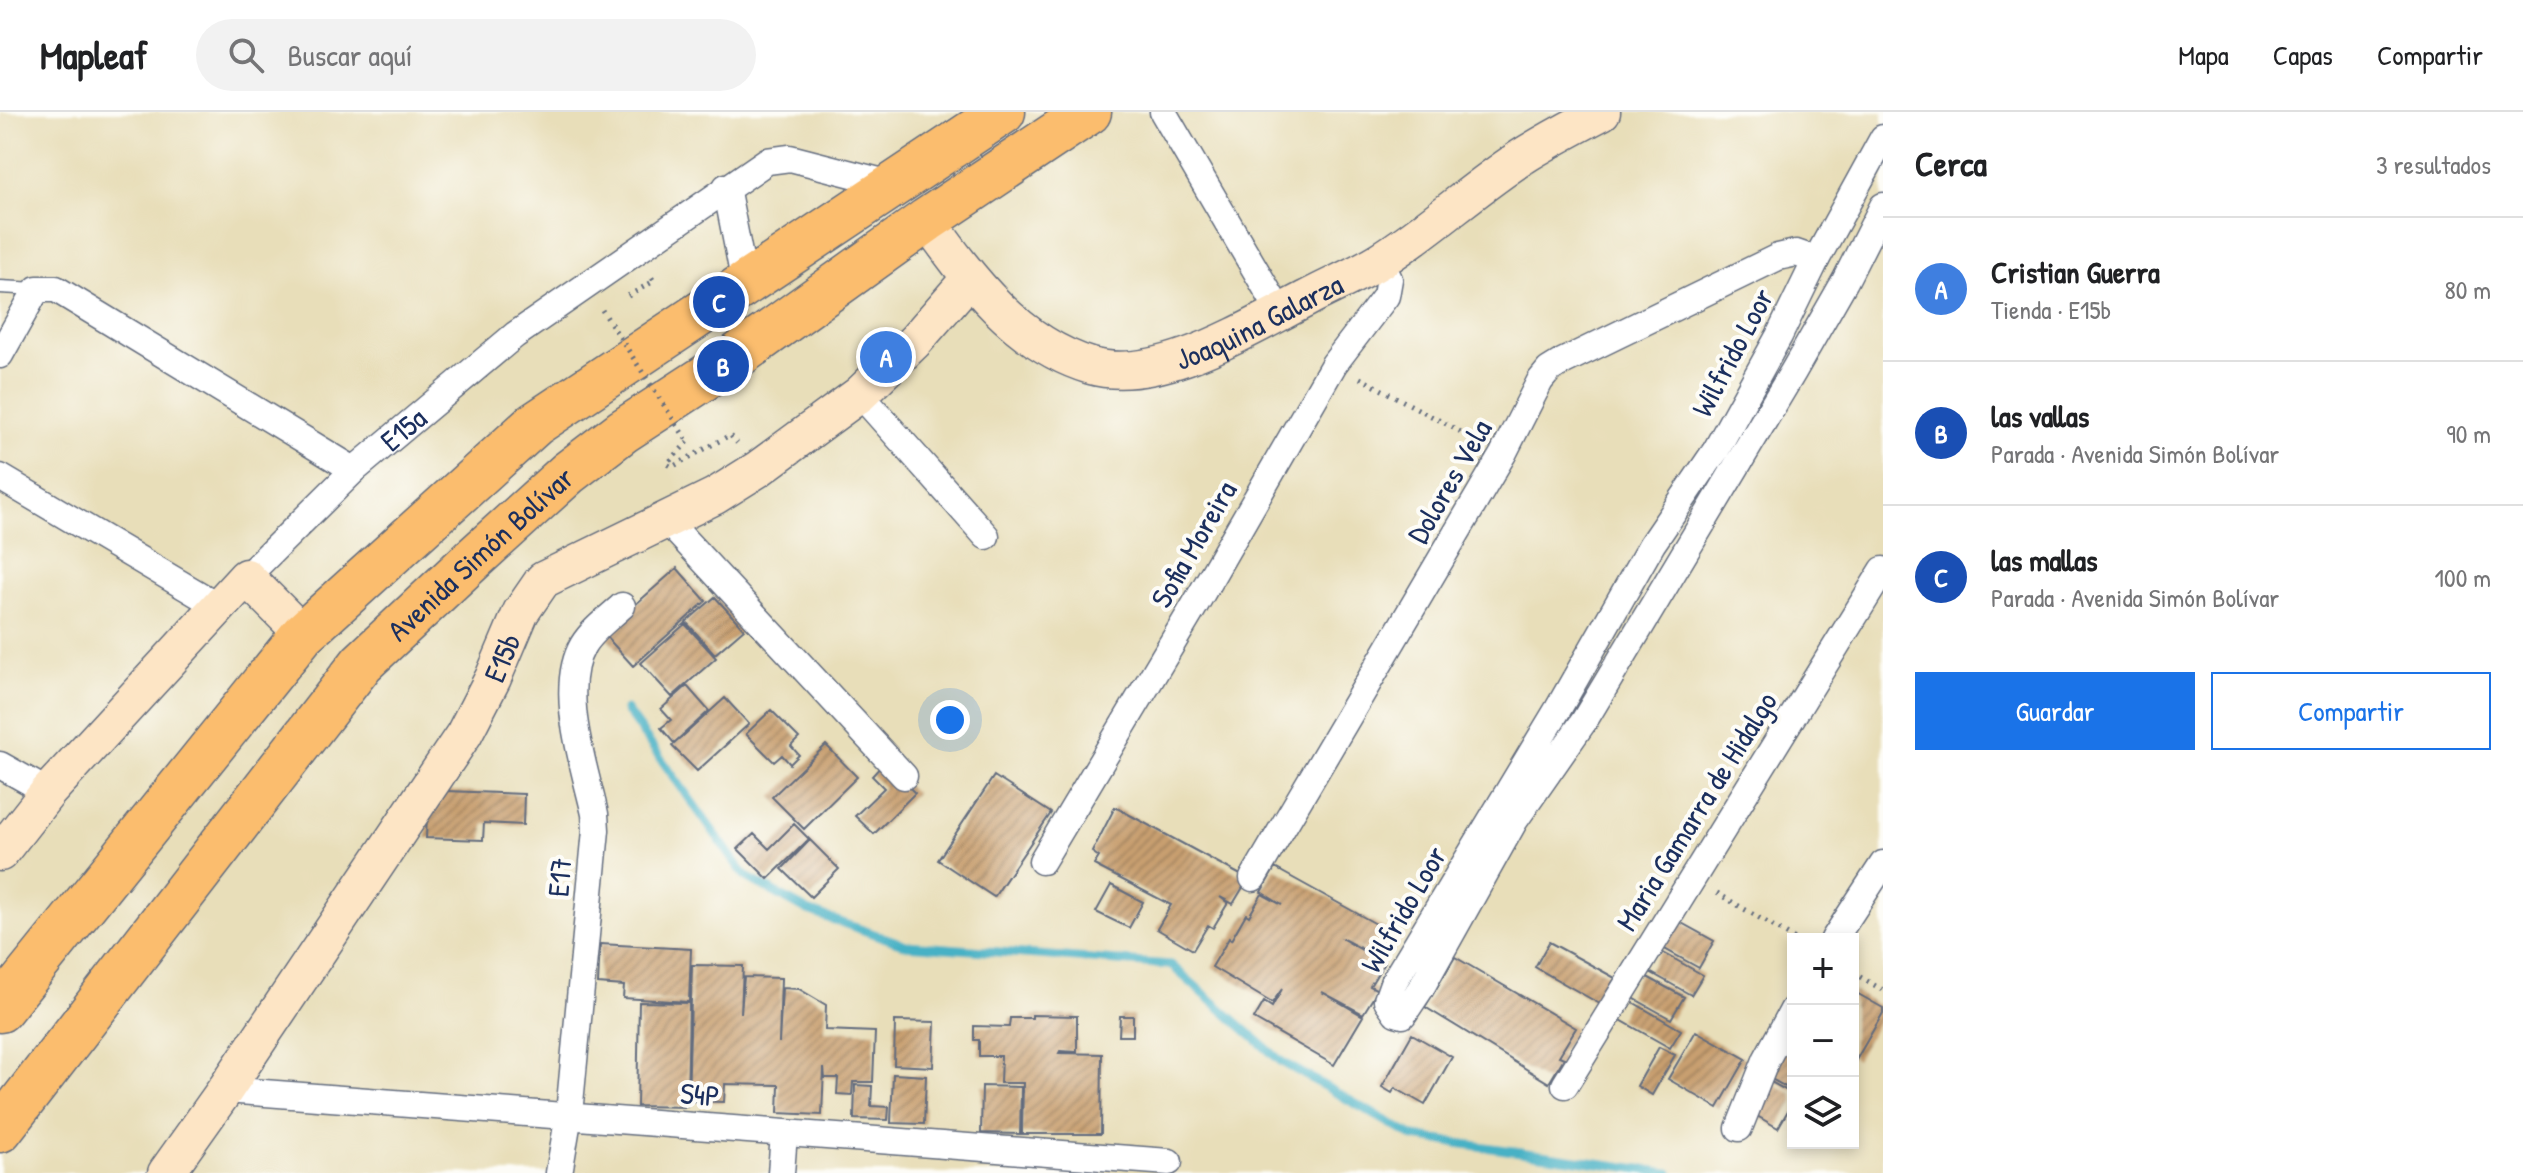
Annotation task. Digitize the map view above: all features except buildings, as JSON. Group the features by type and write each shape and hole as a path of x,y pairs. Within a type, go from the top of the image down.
{"highway":[{"name":"Avenida Simón Bolívar","path":"0,1010 303,634 535,424 1003,112"},
{"name":"Avenida Simón Bolívar","path":"0,1130 362,663 568,473 623,431 723,366 927,220 1089,112"}],"street":[{"path":"1163,112 1280,312"},
{"name":"Joaquina Galarza","path":"927,220 969,279 1004,313 1049,348 1075,360 1123,371 1160,364 1221,341 1380,261 1527,154 1602,112"},
{"name":"Wilfrido Loor","path":"1883,138 1716,450 1652,544 1534,750 1393,983 1387,1000 1396,1013 1403,1015 1421,988 1515,820 1584,721 1793,372 1883,206"},
{"name":"E15a","path":"0,853 48,792 246,577 354,470 515,335 767,161 790,158 895,185"},
{"path":"726,187 745,284"},
{"name":"Dolores Vela","path":"1253,878 1503,454 1540,381 1555,366 1778,257 1796,253 1816,260"},
{"name":"Sofia Moreira","path":"1042,861 1187,619 1334,364 1386,296 1389,279 1380,261"},
{"name":"E15b","path":"166,1173 464,734 493,678 521,612 543,580 715,496 758,469 860,394 915,341 969,279"},
{"path":"0,353 37,289 56,289 354,470"},
{"path":"860,394 986,536"},
{"path":"0,477 218,606"},
{"path":"666,520 904,776"},
{"name":"Maria Gamarra de Hidalgo","path":"1565,1085 1883,570"},
{"path":"246,577 303,634"},
{"name":"E17","path":"559,1173 569,1114 596,830 572,717 574,679 582,646 622,606"},
{"path":"0,765 48,792"},
{"path":"1838,933 1883,864"},
{"path":"1739,1128 1766,1060 1787,1021"},
{"name":"S4P","path":"225,1090 1169,1162"},
{"path":"781,1173 784,1134"}],"lane":[{"path":"0,287 37,289"}],"path":[{"path":"602,310 688,442 667,464 672,467 730,435"},
{"path":"1334,364 1503,454"},
{"path":"1692,878 1787,934"},
{"path":"1859,976 1883,990"}],"waterway":[{"path":"626,710 745,876 808,911 906,945 1171,965 1282,1062 1414,1137 1669,1173"}],"place":[{"name":"las mallas","path":"719,302"},
{"name":"Cristian Guerra","path":"886,357"},
{"name":"las vallas","path":"723,366"}]}
